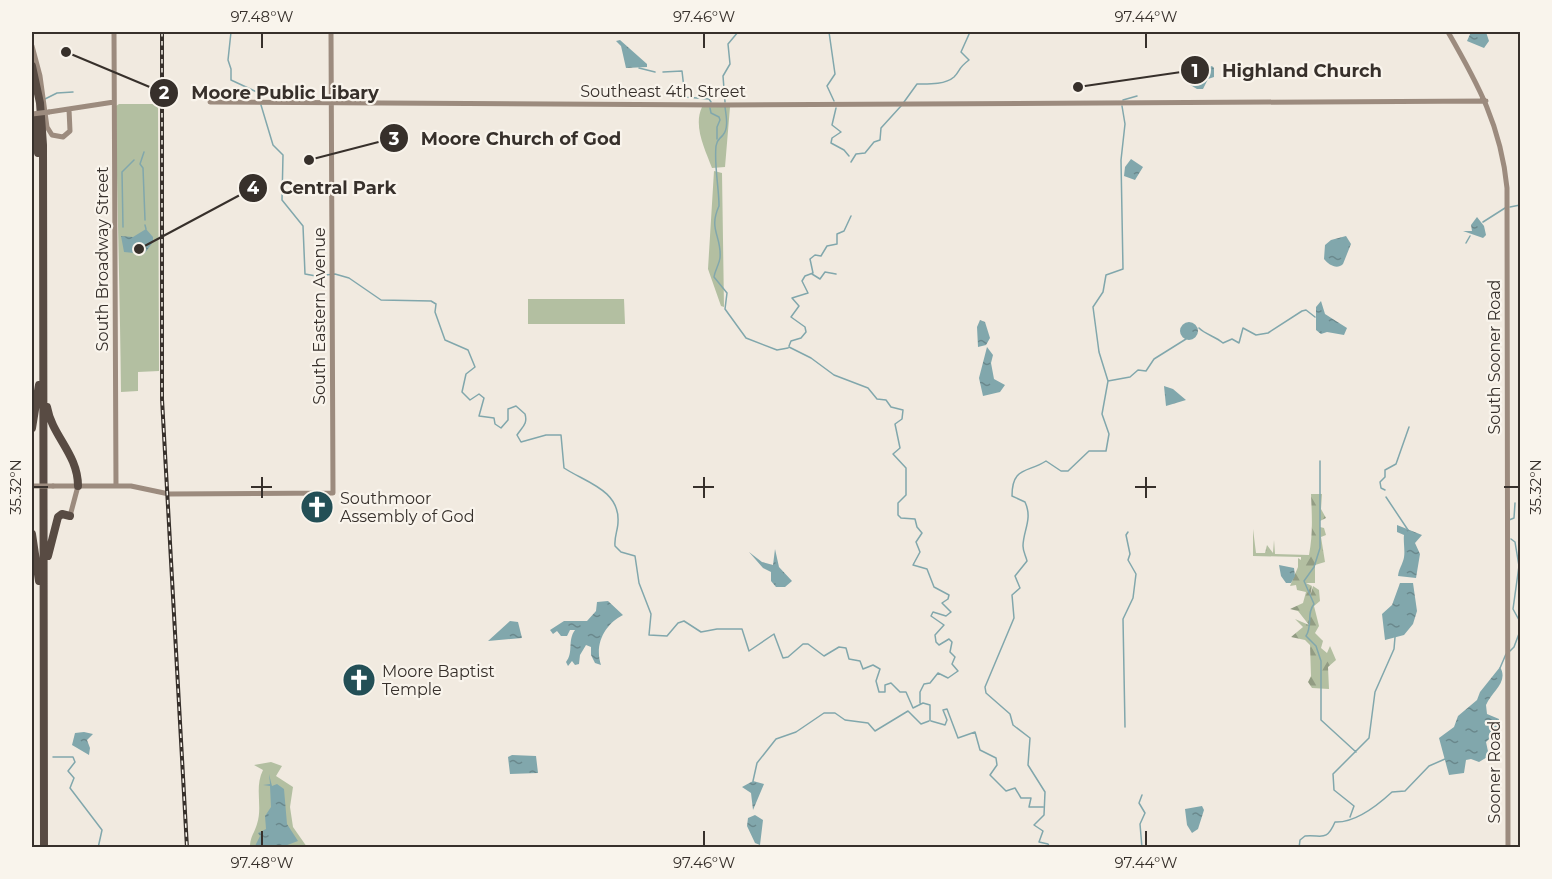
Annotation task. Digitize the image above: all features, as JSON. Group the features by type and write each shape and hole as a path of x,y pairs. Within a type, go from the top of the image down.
{"highway":[{"path":"32,66 42,86"},
{"path":"32,66 42,119 44,171"},
{"path":"32,87 38,153 41,386 39,848"},
{"path":"32,117 38,153"},
{"path":"32,428 41,386 46,127"},
{"path":"41,386 49,415 72,458 78,486"},
{"path":"41,581 57,519 62,514 70,516"},
{"path":"32,534 41,581 44,848"}],"main road":[{"name":"South Broadway Street","path":"114,32 116,486"},
{"name":"South Eastern Avenue","path":"116,486 169,494 333,493 331,32"},
{"name":"South Sooner Road","path":"1448,32 1486,101 1501,150 1508,200 1508,696"},
{"path":"32,46 42,86 46,127 55,137 68,134 71,124 69,109"},
{"name":"Southeast 4th Street","path":"210,102 722,105 1486,101"},
{"path":"32,117 49,112 114,102"},
{"path":"32,486 116,486"},
{"path":"70,516 78,486"},
{"name":"Sooner Road","path":"1508,696 1508,848"}],"green space":[{"path":"119,104 158,104 159,371 138,372 138,391 121,392 116,106"},
{"path":"702,107 730,107 725,167 712,168 706,153 699,130"},
{"path":"714,171 722,173 724,307 721,306 708,269"},
{"path":"528,299 624,299 625,324 528,324"},
{"path":"1311,494 1322,494 1321,509 1326,518 1320,521 1320,527 1324,528 1326,535 1321,537 1325,562 1315,565 1315,583 1306,583 1312,586 1310,597 1313,586 1319,590 1320,601 1314,606 1319,626 1315,633 1323,641 1321,648 1327,653 1330,646 1336,660 1328,667 1329,689 1312,688 1308,682 1311,676 1310,645 1305,640 1291,637 1303,627 1295,619 1309,625 1298,611 1290,609 1303,603 1306,592 1297,590 1296,585 1290,586 1298,567 1298,558 1301,560 1301,557 1253,556 1253,529 1256,553 1265,553 1267,545 1273,553 1274,540 1275,554 1309,555 1312,533"},
{"path":"271,762 282,766 276,776 293,787 290,807 293,827 307,847 250,847 259,817 259,784 263,770 254,765"}],"water":[{"path":"1471,32 1486,32 1489,41 1484,48 1467,41"},
{"path":"620,40 647,64 647,67 626,68 621,46 616,41"},
{"path":"1203,60 1207,68 1212,66 1214,68 1214,77 1208,79 1203,89 1197,89 1187,83 1187,79"},
{"path":"1131,159 1143,167 1135,180 1124,176 1125,167"},
{"path":"1477,217 1484,226 1486,235 1483,238 1463,231 1472,231 1471,225"},
{"path":"146,229 153,237 153,242 144,254 124,252 121,236 133,237"},
{"path":"1346,236 1351,244 1343,264 1338,267 1331,265 1324,259 1325,245 1331,240"},
{"path":"1321,301 1325,314 1347,328 1344,335 1327,332 1321,334 1316,330 1316,307"},
{"path":"980,320 985,322 990,338 986,345 978,347 977,327"},
{"path":"1189,322 1195,325 1198,331 1195,337 1189,340 1183,337 1180,331 1183,325"},
{"path":"987,347 993,355 991,363 994,379 1005,385 1000,392 983,396 979,378"},
{"path":"1164,386 1173,389 1186,400 1166,406"},
{"path":"1397,525 1422,535 1415,543 1420,554 1416,578 1398,576 1404,558 1404,535 1397,532"},
{"path":"775,549 779,567 792,581 785,587 776,587 771,581 771,572 763,568 749,552 762,562 773,565"},
{"path":"1279,565 1294,568 1295,576 1291,583 1286,583 1281,576"},
{"path":"1400,583 1413,583 1417,611 1413,624 1404,635 1385,640 1382,614 1392,605"},
{"path":"608,601 623,615 606,629 600,642 601,665 595,663 591,655 591,647 586,645 580,655 579,664 575,665 572,661 568,666 566,662 575,630 570,630 567,636 561,636 557,631 553,634 550,630 564,621 587,621 596,611 597,602"},
{"path":"510,621 518,622 522,638 488,641"},
{"path":"1500,667 1501,682 1486,705 1487,714 1499,719 1498,727 1491,729 1491,737 1486,742 1489,756 1479,762 1466,760 1464,773 1449,775 1439,738 1454,727 1458,716 1477,700 1480,692"},
{"path":"75,733 93,734 87,740 90,748 89,755 72,745"},
{"path":"512,755 536,756 538,773 510,774 508,757"},
{"path":"269,774 272,786 277,784 284,789 287,824 298,841 282,847 255,846 260,836 258,833 266,829 265,816 271,807 270,786 263,785 270,784"},
{"path":"753,781 764,784 753,810 751,793 742,787"},
{"path":"1202,806 1204,810 1198,829 1192,833 1187,825 1185,809"},
{"path":"755,815 763,820 760,845 755,843 747,826 748,818"}],"waterway":[{"path":"231,32 228,60 231,80 259,93 261,99"},
{"path":"725,102 723,76 730,64 728,44 738,32"},
{"path":"829,32 835,74 827,86 834,101"},
{"path":"904,102 917,84 941,83 954,77 969,60 961,52 970,32"},
{"path":"639,68 655,72"},
{"path":"663,72 682,71 685,97 709,99 711,102"},
{"path":"45,99 57,93 73,92"},
{"path":"1123,100 1137,96"},
{"path":"261,105 273,145 283,155 282,200 303,226 305,274 316,276 335,274 349,278 381,300 431,301 436,304 435,312 445,340 468,350 475,367 466,374 462,392 470,400 479,394 484,398 479,416 494,418 495,424 501,428 508,420 508,409 516,406 526,417 517,435 521,442 546,435 561,435 564,468 600,488 613,502 617,511 615,546 621,552 635,556 639,583 651,614 649,635 667,636 678,623 684,621 701,632 717,629 742,629 749,651 774,634 783,658 788,657 803,644 808,644 824,656 839,647 846,648 849,659 860,661 863,669 873,665 880,669 876,681 879,692 885,692 885,685 891,683 900,692 906,692 913,708 923,703 930,705 930,720"},
{"path":"851,162 856,154 865,153 874,142 880,140 881,128 901,106"},
{"path":"1050,848 1048,844 1039,842 1043,831 1034,825 1044,815 1045,792 1028,765 1030,738 1013,725 1010,714 986,693 985,687 1014,618 1012,595 1020,588 1015,576 1027,561 1023,550 1023,540 1028,514 1025,502 1012,496 1015,480 1022,472 1046,461 1061,471 1068,471 1089,451 1106,451 1109,434 1102,414 1108,381 1099,352 1093,307 1103,292 1106,275 1123,269 1121,160 1125,124 1122,106"},
{"path":"725,107 726,129 716,146 719,206 715,227 720,258 714,277 727,293 725,309 746,338 777,350 788,348"},
{"path":"710,108 711,113 720,120 717,127 717,139"},
{"path":"836,108 832,125 841,132 832,138 831,143 844,150 849,156"},
{"path":"144,152 140,164 143,168 145,220"},
{"path":"123,227 122,172 134,160"},
{"path":"1510,207 1520,205"},
{"path":"1483,222 1505,208"},
{"path":"789,346 791,341 801,338 806,332 805,327 791,317 799,306 792,298 808,293 802,281 805,276 813,273 810,259 815,255 821,256 827,246 837,244 837,234 844,231 851,216"},
{"path":"145,225 146,229"},
{"path":"1466,243 1470,236"},
{"path":"812,274 820,279 825,272 836,274"},
{"path":"1199,328 1223,343 1232,339 1239,343 1243,328 1256,335 1268,333 1302,311 1306,310 1315,317"},
{"path":"1108,381 1130,377 1138,370 1146,371 1154,359 1186,339"},
{"path":"789,347 811,358 834,375 868,388 877,399 886,400 891,407 903,410 902,419 895,424 900,448 893,454 906,468 906,495 898,503 898,515 901,518 915,519 922,533 916,542 920,552 913,565 927,569 934,587 949,595 948,599 942,603 951,612 946,616 933,612 931,616 944,625 935,635 936,642 939,645 949,639 952,642 950,652 955,657 952,664 958,671 948,678 938,673 930,683 924,684 920,692 920,703"},
{"path":"1385,490 1381,488 1380,482 1385,477 1385,470 1396,464 1409,427"},
{"path":"1320,461 1320,548 1314,567 1304,581 1314,604 1310,612 1306,636 1316,646 1321,661 1321,720 1356,752"},
{"path":"1386,497 1408,530"},
{"path":"1509,520 1514,518 1515,503"},
{"path":"1125,727 1123,619 1133,598 1136,574 1128,560 1130,554 1126,535 1128,532"},
{"path":"1510,651 1520,631 1519,620 1513,609 1519,566 1515,542 1511,539"},
{"path":"1350,817 1354,806 1334,790 1333,774 1369,738 1375,692 1394,649 1395,637"},
{"path":"1500,668 1506,654"},
{"path":"931,721 945,725 947,720 943,710 947,709 958,738 975,732 980,750 996,758 997,765 990,775 1006,791 1015,788 1021,798 1031,798 1029,807 1043,807"},
{"path":"753,781 757,763 776,739 796,732 824,713 835,713 845,720 868,723 875,731 908,711 921,724 929,721"},
{"path":"53,757 73,757 75,762 68,771 74,778 70,788 102,830 98,848"},
{"path":"1299,848 1300,840 1305,836 1326,835 1335,822 1358,816 1374,807 1392,792 1405,791 1429,766 1445,759"},
{"path":"1142,795 1139,803 1145,813 1140,824 1142,848"}],"railway":[{"path":"162,32 162,399 187,848"}],"place":[{"name":"Moore Public Libary","path":"66,52"},
{"name":"Highland Church","path":"1078,87"},
{"name":"Moore Church of God","path":"309,160"},
{"name":"Central Park","path":"139,249"},
{"name":"Southmoor Assembly of God","path":"317,507"},
{"name":"Moore Baptist Temple","path":"359,680"}]}
